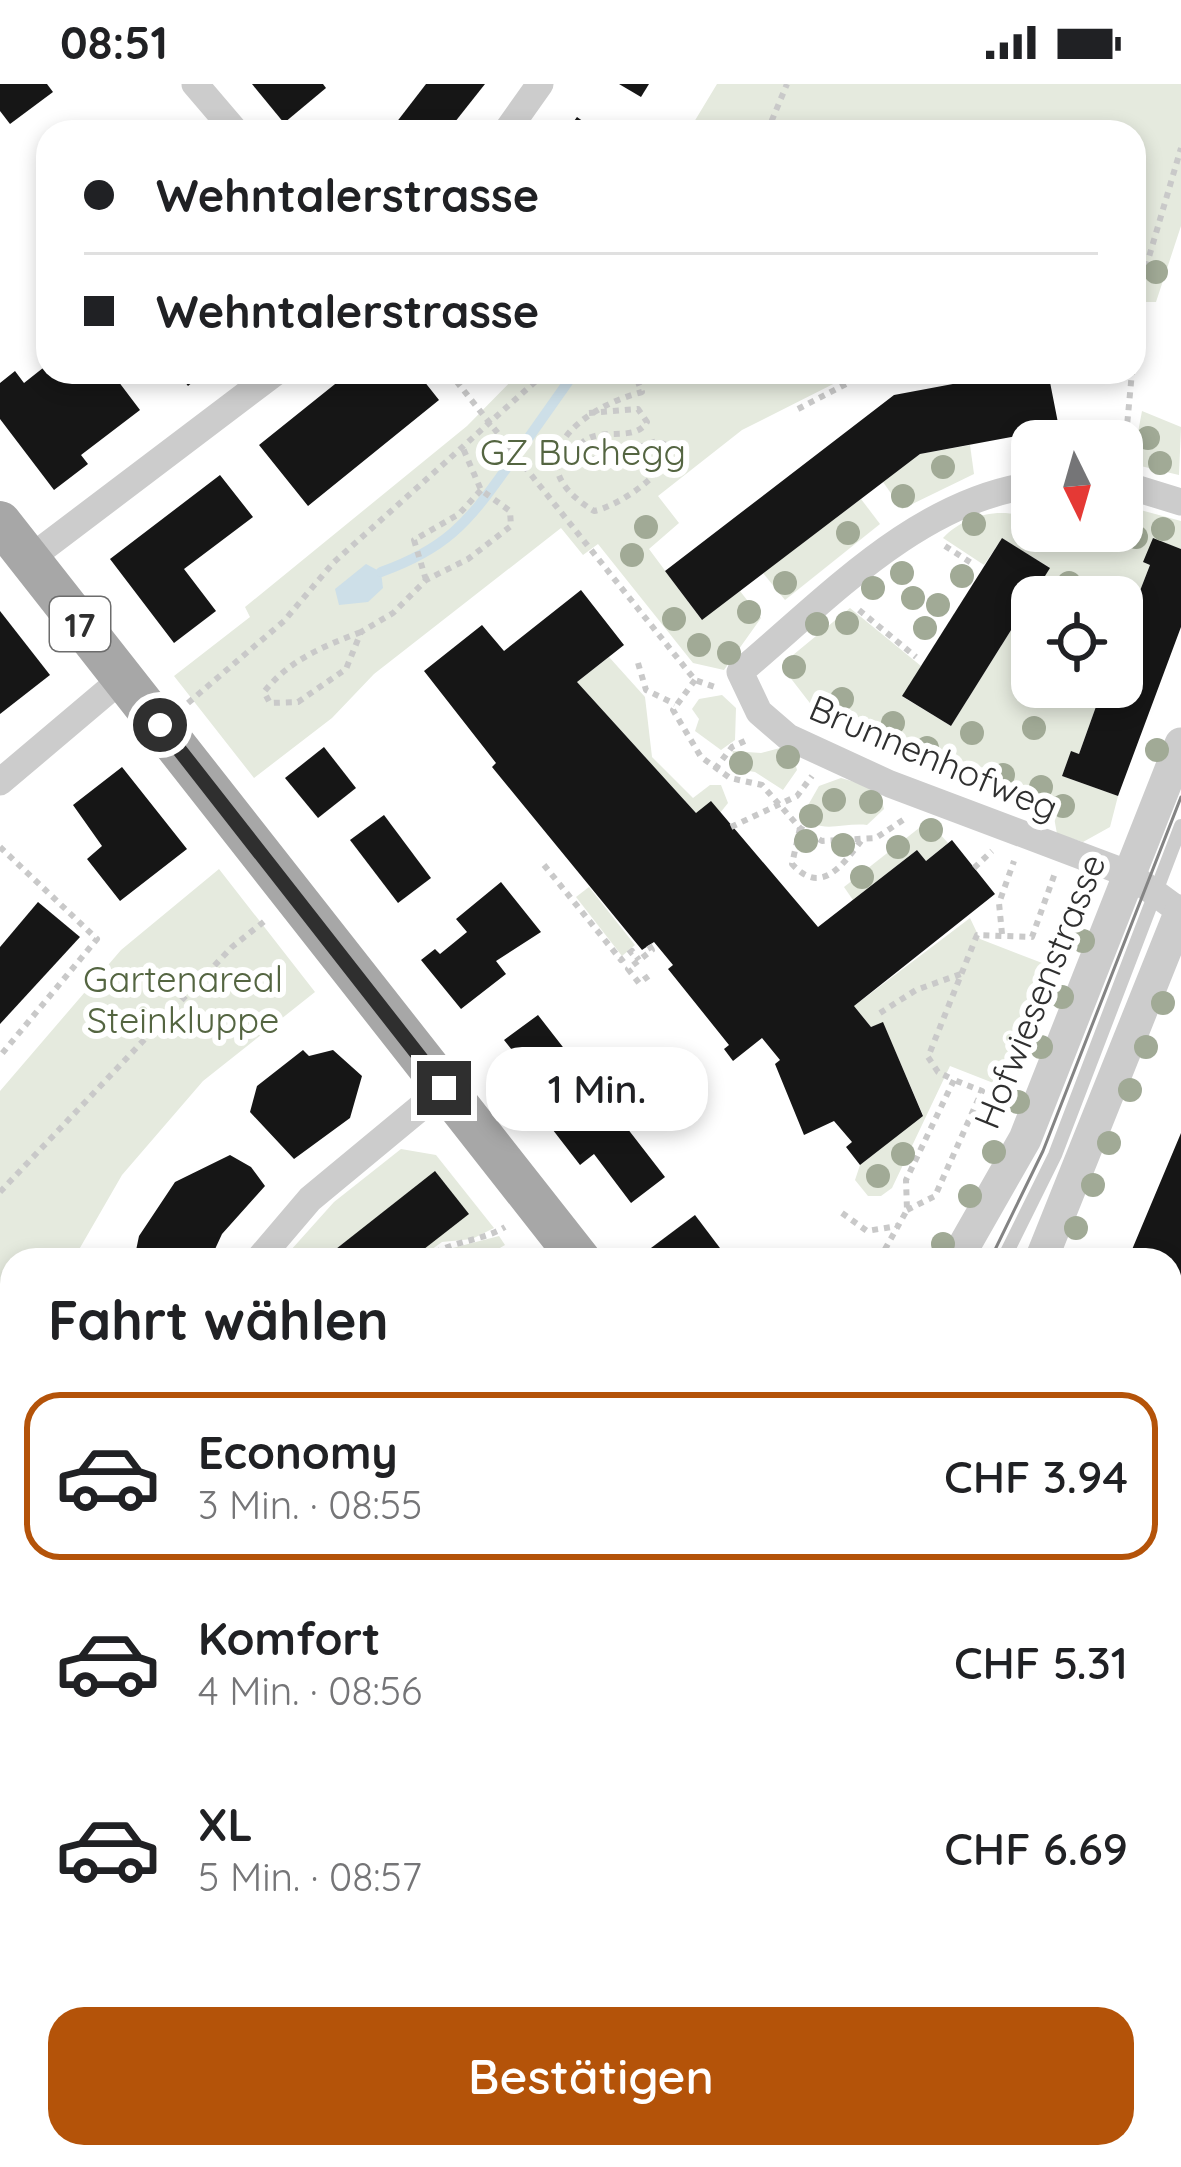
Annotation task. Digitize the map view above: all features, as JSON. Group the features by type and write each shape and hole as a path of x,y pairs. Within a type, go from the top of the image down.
{"main road":[{"name":"17","path":"0,522 571,1248"}],"street":[{"path":"195,84 226,120"},
{"path":"514,120 540,84"},
{"path":"28,559 260,384"},
{"path":"1143,488 1181,502"},
{"path":"843,586 908,536 960,507 1011,491"},
{"name":"Brunnenhofweg","path":"843,586 740,672 759,712 788,737 890,784 1129,874 1173,906"},
{"path":"0,782 123,678"},
{"name":"Hofwiesenstrasse","path":"963,1248 1025,1139 1181,744"},
{"name":"Hofwiesenstrasse","path":"1045,1248 1173,906"},
{"path":"268,1248 310,1199 444,1088"}],"lane":[{"name":"Hofwiesenstrasse","path":"1009,1248 1173,906 1181,826"}],"path":[{"path":"772,120 787,84"},
{"path":"1146,262 1181,148"},
{"path":"457,384 695,680 712,688"},
{"path":"187,704 284,621 333,563 533,384"},
{"path":"589,413 638,409 647,422 634,433 591,436 583,442 589,459 603,460 657,441 668,446 669,457 662,468 606,508 594,511 565,482 556,450 561,436 589,413 642,392 639,384"},
{"path":"797,409 846,384"},
{"path":"1128,420 1131,384"},
{"path":"361,632 346,669 298,702 270,703 264,692 275,678 312,651 361,632 393,613 426,580 469,559 511,526 510,512 483,491 462,446"},
{"path":"426,580 414,541 459,514 483,491"},
{"path":"843,586 860,611 916,657"},
{"path":"638,663 646,690 675,704 685,735 715,769 762,785 800,828 822,841 861,841 890,832 914,809"},
{"path":"675,704 695,680"},
{"path":"715,769 732,747 756,734"},
{"path":"731,827 797,796 814,771"},
{"path":"800,828 792,864 815,880 841,868 861,841"},
{"path":"974,868 990,858 995,842"},
{"path":"0,847 97,939 0,1056"},
{"path":"1002,936 998,903 1017,851"},
{"path":"544,865 621,960 632,951 640,960"},
{"path":"998,1096 938,1072 928,1057 977,935 1032,937 1057,868"},
{"path":"0,1192 232,947 266,920"},
{"path":"649,945 652,950 628,969 639,983 650,975"},
{"path":"880,1013 916,990 962,974"},
{"path":"907,1210 906,1180 954,1080"},
{"path":"885,1248 907,1210 934,1196 982,1091"},
{"path":"842,1213 866,1231 897,1226"},
{"path":"442,1248 483,1240 505,1227"}],"green space":[{"path":"717,84 1181,84 1181,226 1156,302 1146,302 1146,120 695,120"},
{"name":"GZ Buchegg","path":"508,384 833,384 742,430 658,496 679,523 649,549 701,619 740,591 761,618 724,670 693,663 598,544 583,555 561,528 374,674 332,718 254,778 174,676 250,617 245,607 467,426"},
{"path":"1142,411 1181,427 1179,475 1143,467"},
{"path":"970,445 974,474 902,509 883,482 920,454"},
{"path":"861,499 880,524 785,600 763,573"},
{"path":"1143,511 1181,521 1181,549 1153,539 1144,562 1150,565 1143,583 1143,576 1044,576 1049,567 1025,552 1143,552"},
{"path":"1009,513 1011,544 1002,538 984,565 943,538 962,523"},
{"path":"850,608 921,666 903,697 951,726 1011,630 1011,708 1095,708 1079,754 1071,752 1062,776 1118,796 1110,827 1083,842 1057,834 1052,806 816,711 789,676 793,655"},
{"path":"609,657 645,697 652,757 693,798 710,785 721,785 728,803 720,813 696,813 577,682"},
{"path":"722,695 736,708 735,740 721,750 695,731 699,719 692,709 699,699"},
{"path":"791,749 797,770 783,790 755,772 730,768 733,751 761,753"},
{"path":"841,778 879,789 884,809 867,825 816,825 803,814 819,786"},
{"path":"928,821 948,843 926,861 917,850 853,900 844,887"},
{"name":"Gartenareal Steinkluppe","path":"219,869 315,992 203,1081 122,1175 80,1248 0,1248 0,1091 121,950"},
{"path":"589,887 635,945 622,956 576,897"},
{"path":"970,918 980,939 1050,966 1001,1086 950,1066 892,1188 881,1196 868,1196 855,1180 860,1165 923,1115 883,1023 871,1027 854,1006"},
{"path":"401,1149 436,1155 494,1228 434,1248 293,1248 334,1202"},
{"path":"499,1236 505,1245 500,1248 453,1248"}],"shaded area":[{"path":"366,564 381,572 383,588 368,602 339,605 335,589"}],"building":[{"path":"0,84 47,84 53,92 10,124 0,111"},
{"path":"252,84 323,84 326,88 282,120"},
{"path":"426,84 485,84 456,120 398,120"},
{"path":"619,84 649,84 641,97"},
{"path":"15,371 24,383 36,374 36,384 120,384 140,410 81,455 88,464 54,490 0,419 0,383"},
{"path":"335,384 426,384 439,400 308,506 259,445"},
{"path":"953,384 1050,384 1057,420 1011,420 1011,437 920,454 702,620 665,571 894,395"},
{"path":"220,475 253,517 184,569 216,611 174,643 110,559"},
{"path":"1002,538 1011,544 1011,552 1024,552 1050,568 1045,576 1011,576 1011,630 951,726 902,696"},
{"path":"1153,538 1181,549 1181,627 1118,796 1062,776 1071,751 1079,754 1095,708 1143,708 1143,583 1150,565 1143,562"},
{"path":"581,590 624,645 577,682 696,813 711,801 818,927 917,850 926,861 952,840 995,894 854,1006 871,1027 883,1022 923,1116 860,1165 846,1147 852,1142 834,1121 804,1135 775,1064 780,1060 762,1038 733,1061 724,1049 729,1045 668,969 673,965 654,942 642,950 492,767 496,763 424,671 482,625 504,651"},
{"path":"0,611 50,675 0,714"},
{"path":"324,747 356,788 318,818 285,778"},
{"path":"122,767 187,849 120,901 87,859 102,846 73,805"},
{"path":"384,815 431,878 398,903 350,840"},
{"path":"501,882 541,932 496,961 506,974 461,1009 421,960 435,949 440,954 467,932 456,919"},
{"path":"38,902 80,937 0,1024 0,947"},
{"path":"538,1015 587,1078 572,1090 600,1127 617,1115 665,1177 631,1203 594,1154 580,1165 529,1099 543,1089 504,1040"},
{"path":"303,1050 309,1056 333,1050 362,1076 350,1118 294,1159 250,1112 257,1086"},
{"path":"1181,1133 1181,1248 1133,1248"},
{"path":"230,1155 251,1167 265,1186 222,1234 216,1248 136,1248 139,1236 175,1182"},
{"path":"435,1171 469,1214 425,1248 337,1248"},
{"path":"695,1215 720,1248 651,1248"}],"waterway":[{"path":"527,440 567,384"},
{"path":"381,572 422,554 453,532 506,469"}],"tram line":[{"path":"996,1248 1043,1151 1181,797"}],"route":[{"path":"160,725 444,1088"}]}
